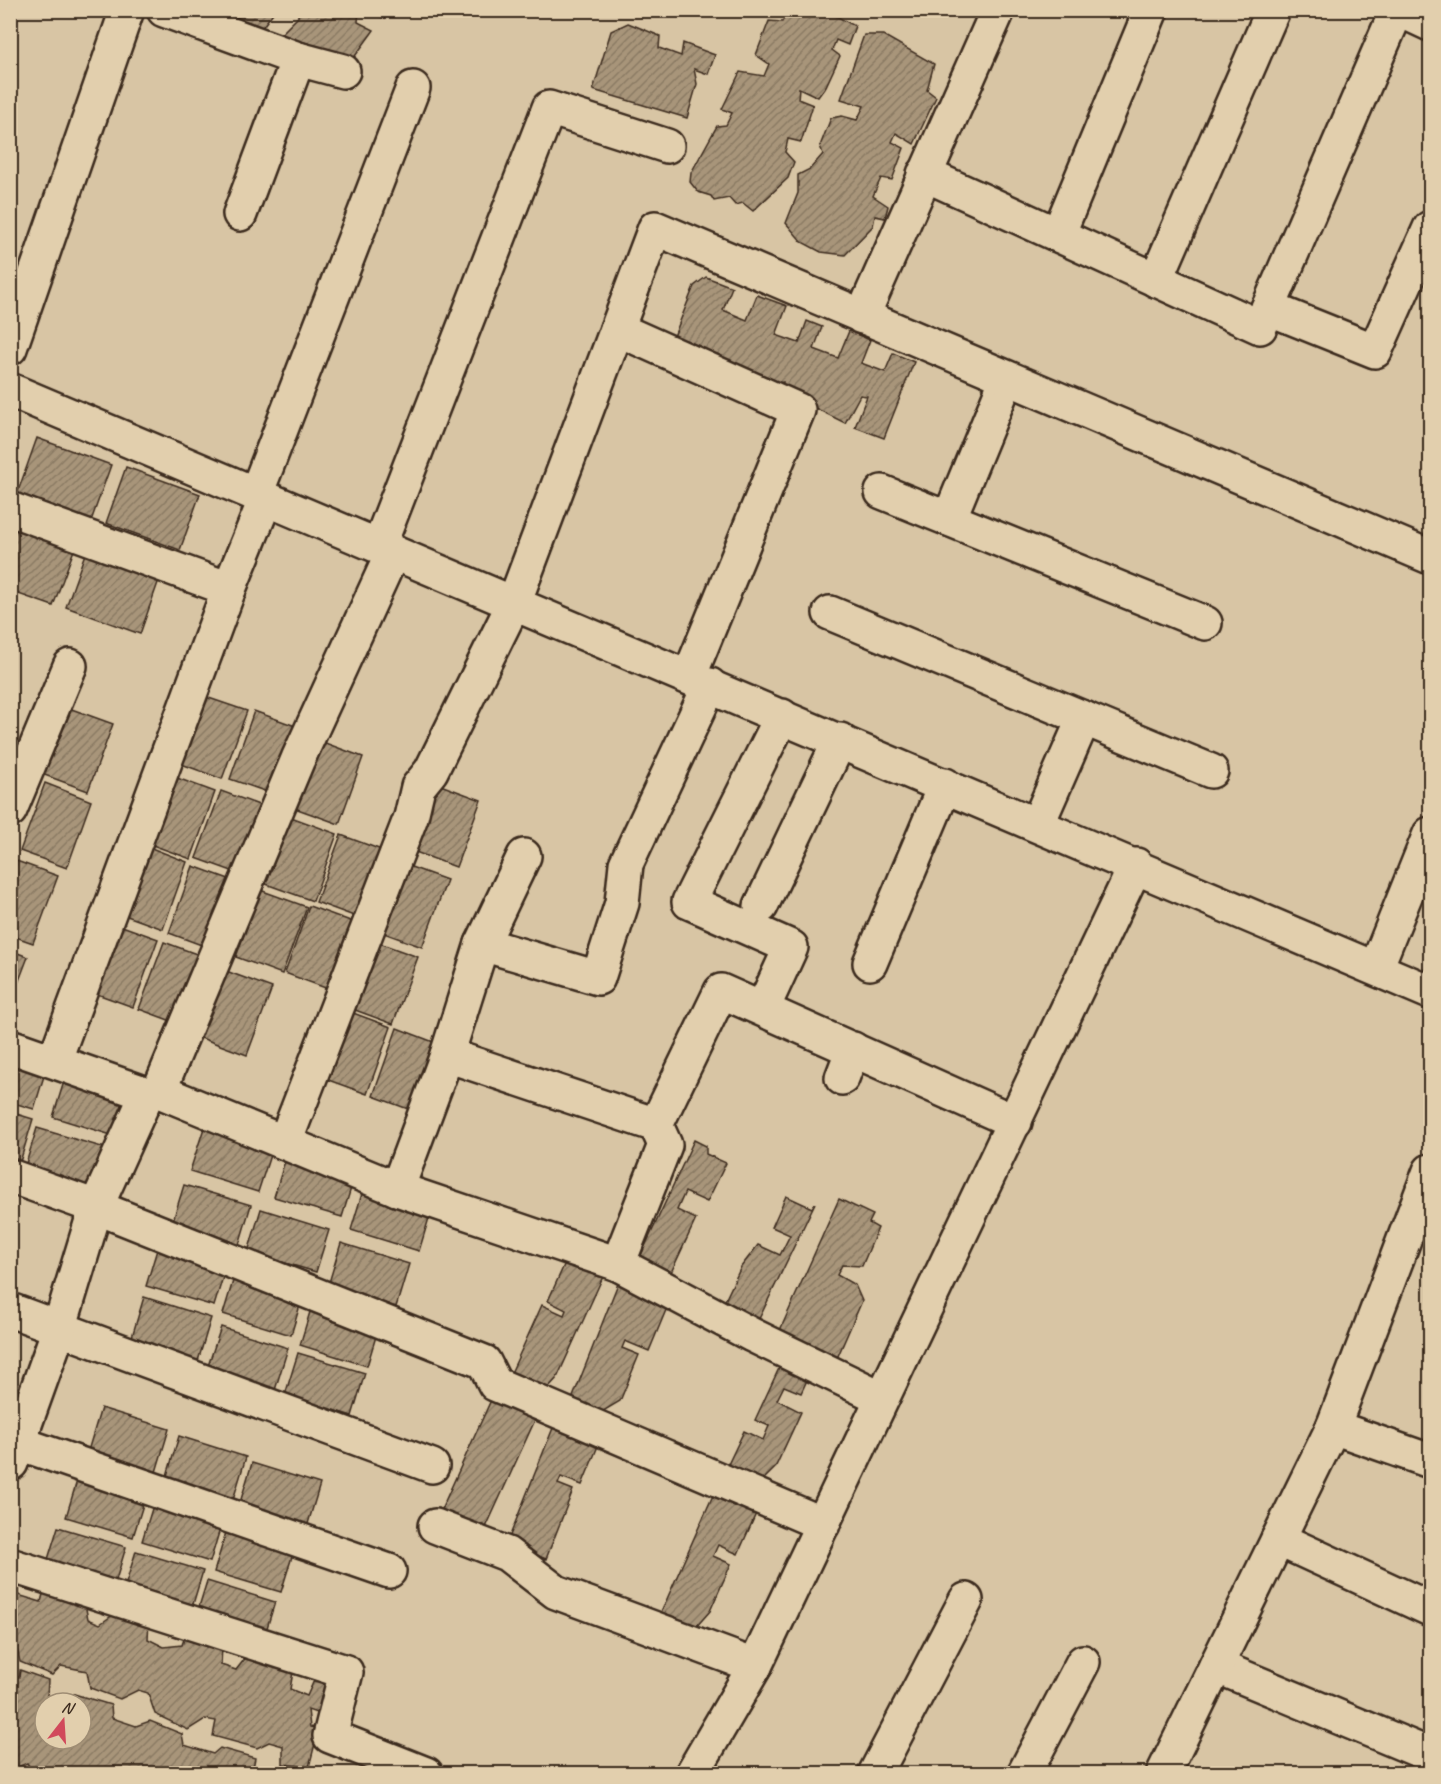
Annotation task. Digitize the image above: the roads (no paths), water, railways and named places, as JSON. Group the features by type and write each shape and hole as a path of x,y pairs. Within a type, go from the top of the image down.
{"street":[{"path":"10,348 127,10"},
{"path":"164,10 298,59 343,71"},
{"path":"862,317 998,10"},
{"path":"1058,235 1151,10"},
{"path":"1156,280 1273,10"},
{"path":"924,174 1260,327 1399,10 1431,24"},
{"path":"240,214 298,59"},
{"path":"55,1059 412,88"},
{"path":"389,1571 13,1449 59,1329 96,1207 153,1092 298,759 386,549 549,108 667,146"},
{"path":"285,1142 411,817 418,787 431,771 514,603 655,228 1431,557"},
{"path":"1268,308 1375,351 1431,228"},
{"path":"482,944 598,978 622,903 626,864 700,681 798,410 617,329"},
{"path":"949,519 1007,378"},
{"path":"10,390 1136,865 1431,992"},
{"path":"882,492 1205,623"},
{"path":"10,509 229,589"},
{"path":"830,612 1211,771"},
{"path":"10,810 70,666"},
{"path":"763,1008 791,947 689,902 782,716"},
{"path":"1038,824 1084,718"},
{"path":"761,906 840,740"},
{"path":"870,963 945,785"},
{"path":"1376,969 1431,834"},
{"path":"397,1189 447,1055 482,944 524,856"},
{"path":"692,1773 755,1666 1136,865"},
{"path":"656,1125 722,991 763,1008 848,1064 1015,1122"},
{"path":"10,1046 153,1092 285,1142 397,1189 618,1264 753,1335 882,1398"},
{"path":"447,1055 656,1125 665,1144 618,1264"},
{"path":"1163,1773 1333,1428 1431,1171"},
{"path":"10,1176 96,1207 484,1362 495,1384 823,1524"},
{"path":"10,1311 432,1466"},
{"path":"1333,1428 1431,1461"},
{"path":"435,1526 507,1554 556,1592 755,1666"},
{"path":"1278,1539 1431,1609"},
{"path":"10,1565 346,1672 330,1736 426,1773"},
{"path":"875,1773 966,1600"},
{"path":"1024,1773 1083,1662"},
{"path":"1216,1666 1431,1755"}],"railway":[{"path":"10,16 13,10"}]}
